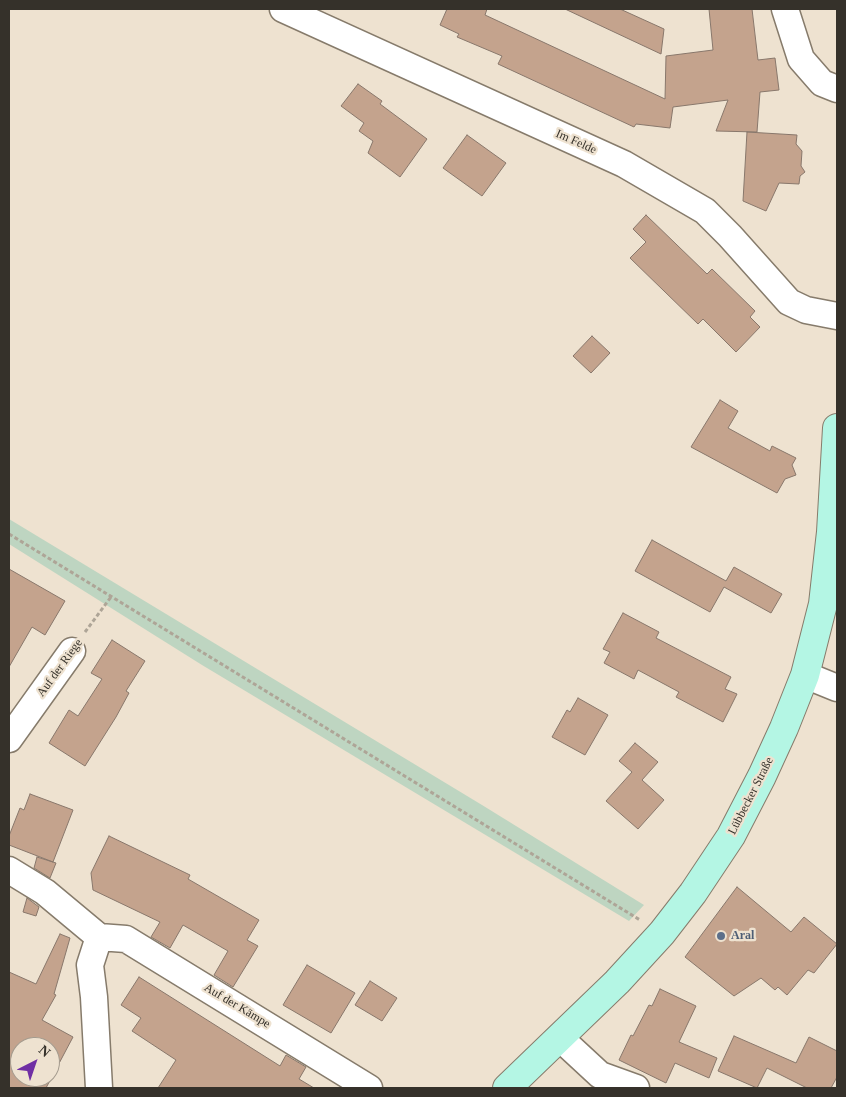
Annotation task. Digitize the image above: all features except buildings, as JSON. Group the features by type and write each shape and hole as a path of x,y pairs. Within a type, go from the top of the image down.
{"main road":[{"name":"Lübbecker Straße","path":"507,1088 630,969 662,933 693,893 731,836 784,728 805,675 823,604 831,532 837,428"}],"street":[{"name":"Im Felde","path":"284,9 624,164 705,211 730,236 788,302 806,310 837,316"},
{"path":"785,9 801,59 822,83 837,89"},
{"name":"Auf der Riege","path":"9,740 72,651"},
{"path":"805,675 837,688"},
{"path":"9,870 45,892 99,937 90,965 94,997 99,1088"},
{"name":"Auf der Kämpe","path":"99,937 126,939 369,1088"},
{"path":"560,1038 600,1075 636,1088"}],"path":[{"path":"9,534 662,933"},
{"name":"Auf der Riege","path":"72,651 111,596"}],"green space":[{"path":"9,519 644,905 629,921 202,665 9,544"}],"place":[{"name":"Aral","path":"721,936"}]}
